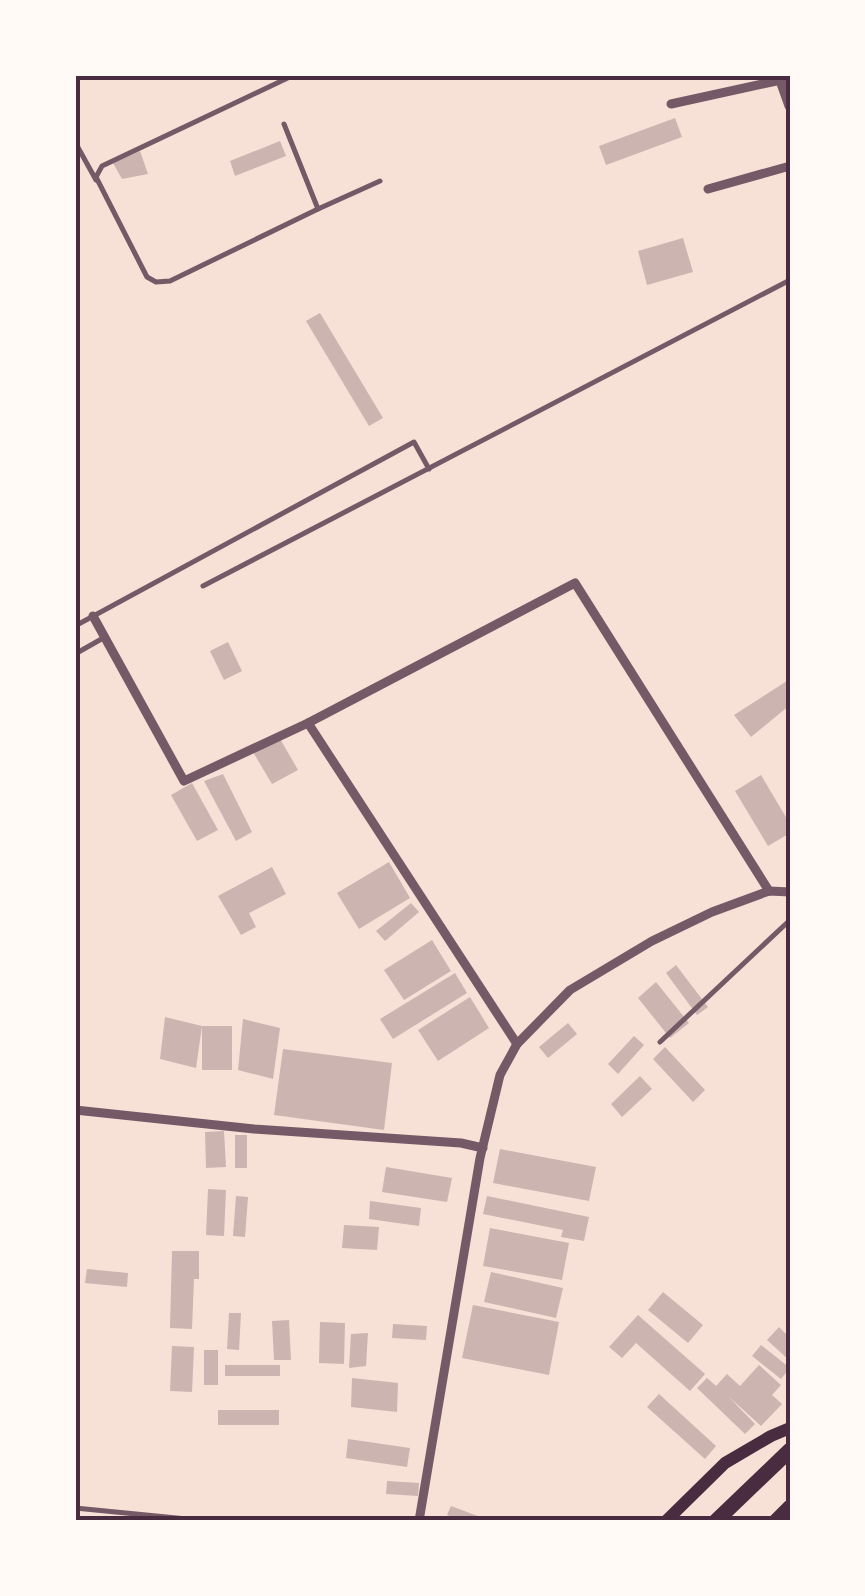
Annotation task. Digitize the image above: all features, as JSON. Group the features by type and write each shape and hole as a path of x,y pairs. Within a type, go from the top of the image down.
{"highway":[{"path":"716,1521 790,1450"},
{"path":"776,1521 790,1508"}],"main road":[{"path":"666,1521 725,1463 790,1428"}],"street":[{"path":"671,104 780,78 790,106"},
{"path":"708,190 790,166"},
{"path":"92,616 184,782 575,583 769,892"},
{"path":"308,722 517,1044"},
{"path":"419,1521 482,1148 500,1075 517,1044 570,990 652,941 712,912 769,892 790,892"},
{"path":"75,1110 461,1143 482,1148"}],"lane":[{"path":"75,89 79,75"},
{"path":"98,182 97,173 102,166 294,75"},
{"path":"284,124 318,209"},
{"path":"75,142 146,276 156,282 170,281 380,181"},
{"path":"203,586 790,280"},
{"path":"75,626 414,442 429,469"},
{"path":"75,654 105,637"},
{"path":"660,1042 790,920"},
{"path":"75,1508 207,1521"}],"building":[{"path":"675,118 682,137 606,165 599,146"},
{"path":"280,141 286,156 235,176 230,161"},
{"path":"140,151 148,174 122,179 113,163"},
{"path":"683,238 693,272 647,285 638,251"},
{"path":"320,313 383,418 369,426 306,321"},
{"path":"228,642 242,671 224,680 210,651"},
{"path":"790,679 790,705 751,737 734,715"},
{"path":"279,737 298,770 272,784 253,752"},
{"path":"223,774 252,832 236,841 204,781"},
{"path":"761,775 790,824 790,833 768,846 735,791"},
{"path":"192,783 218,830 197,841 171,795"},
{"path":"389,862 410,898 359,929 337,893"},
{"path":"272,867 286,894 249,913 256,927 241,935 218,896"},
{"path":"411,903 419,912 385,941 376,931"},
{"path":"432,940 451,971 404,1000 384,970"},
{"path":"676,965 708,1007 697,1015 666,973"},
{"path":"455,973 467,993 393,1039 380,1019"},
{"path":"656,982 689,1023 670,1038 638,998"},
{"path":"470,997 489,1028 438,1061 418,1030"},
{"path":"165,1017 202,1026 196,1068 160,1059"},
{"path":"243,1019 280,1028 273,1079 238,1070"},
{"path":"568,1023 577,1034 548,1058 539,1047"},
{"path":"202,1026 232,1026 232,1070 202,1070"},
{"path":"634,1036 644,1045 618,1074 608,1064"},
{"path":"665,1047 705,1090 693,1102 653,1059"},
{"path":"283,1049 392,1063 384,1130 274,1115"},
{"path":"640,1076 652,1089 622,1117 611,1104"},
{"path":"224,1131 226,1167 206,1168 205,1132"},
{"path":"235,1135 247,1135 247,1168 235,1168"},
{"path":"500,1149 596,1167 589,1201 493,1183"},
{"path":"386,1167 452,1178 447,1202 382,1192"},
{"path":"208,1189 226,1190 224,1236 206,1235"},
{"path":"236,1196 248,1197 245,1237 233,1236"},
{"path":"487,1196 589,1217 584,1241 561,1237 563,1230 483,1214"},
{"path":"370,1201 421,1208 419,1226 369,1219"},
{"path":"344,1225 379,1227 377,1250 342,1248"},
{"path":"490,1228 569,1243 562,1280 483,1266"},
{"path":"172,1251 199,1251 192,1329 170,1328"},
{"path":"87,1269 128,1273 127,1287 85,1283"},
{"path":"491,1272 563,1288 556,1318 484,1302"},
{"path":"663,1292 703,1325 688,1343 648,1310"},
{"path":"473,1305 559,1322 549,1375 462,1358"},
{"path":"229,1313 241,1313 239,1350 227,1349"},
{"path":"638,1315 705,1374 690,1391 636,1343 622,1358 609,1347"},
{"path":"289,1320 291,1360 274,1360 272,1321"},
{"path":"320,1322 345,1323 344,1364 319,1363"},
{"path":"393,1324 427,1326 426,1340 392,1338"},
{"path":"779,1327 790,1338 790,1361 767,1340"},
{"path":"368,1333 366,1366 349,1368 351,1334"},
{"path":"761,1345 790,1368 781,1379 752,1356"},
{"path":"172,1346 194,1347 192,1392 170,1391"},
{"path":"204,1350 218,1350 218,1385 204,1385"},
{"path":"225,1365 280,1365 280,1376 225,1376"},
{"path":"759,1365 781,1385 772,1395 782,1404 761,1426 728,1396 755,1424 745,1434 697,1388 707,1378 716,1386 727,1374 740,1386"},
{"path":"352,1378 398,1383 397,1412 351,1407"},
{"path":"659,1394 716,1446 705,1459 647,1407"},
{"path":"218,1410 279,1410 279,1425 218,1425"},
{"path":"348,1439 410,1448 407,1467 346,1458"},
{"path":"387,1481 419,1483 418,1496 386,1494"},
{"path":"451,1506 491,1521 463,1521 447,1515"}]}
